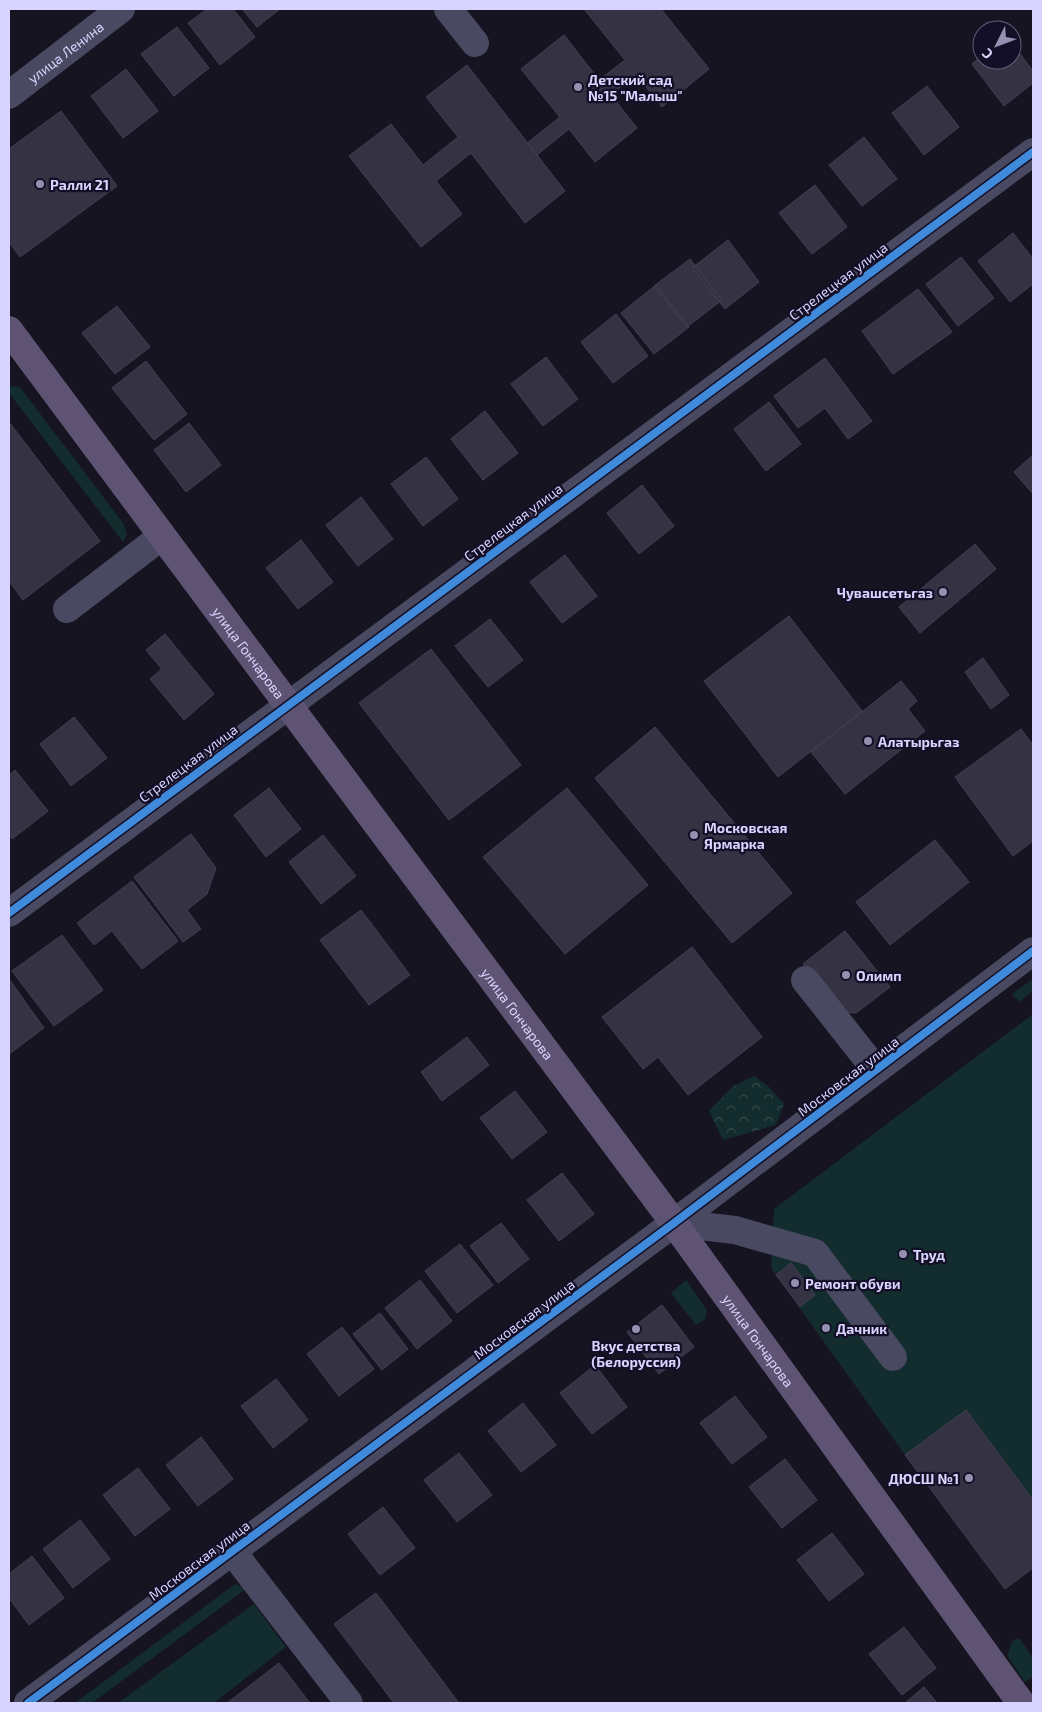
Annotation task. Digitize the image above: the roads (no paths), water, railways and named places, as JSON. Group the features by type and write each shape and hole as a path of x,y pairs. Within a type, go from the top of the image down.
{"main road":[{"name":"улица Гончарова","path":"12,340 288,704 674,1223 1021,1703"}],"street":[{"name":"улица Ленина","path":"9,95 121,9"},
{"path":"448,9 475,43"},
{"name":"Стрелецкая улица","path":"9,913 1033,152"},
{"path":"67,609 162,536"},
{"name":"Московская улица","path":"28,1703 674,1223 1033,951"},
{"path":"805,980 876,1070"},
{"path":"674,1223 735,1230 816,1253 893,1357"},
{"path":"232,1550 349,1703"}],"place":[{"name":"Детский сад №15 \"Малыш\"","path":"578,87"},
{"name":"Ралли 21","path":"40,184"},
{"name":"Чувашсетьгаз","path":"943,592"},
{"name":"Алатырьгаз","path":"868,741"},
{"name":"Московская Ярмарка","path":"694,835"},
{"name":"Олимп","path":"846,975"},
{"name":"Труд","path":"903,1254"},
{"name":"Ремонт обуви","path":"795,1283"},
{"name":"Дачник","path":"826,1328"},
{"name":"Вкус детства (Белоруссия)","path":"636,1329"},
{"name":"ДЮСШ №1","path":"969,1478"}]}
